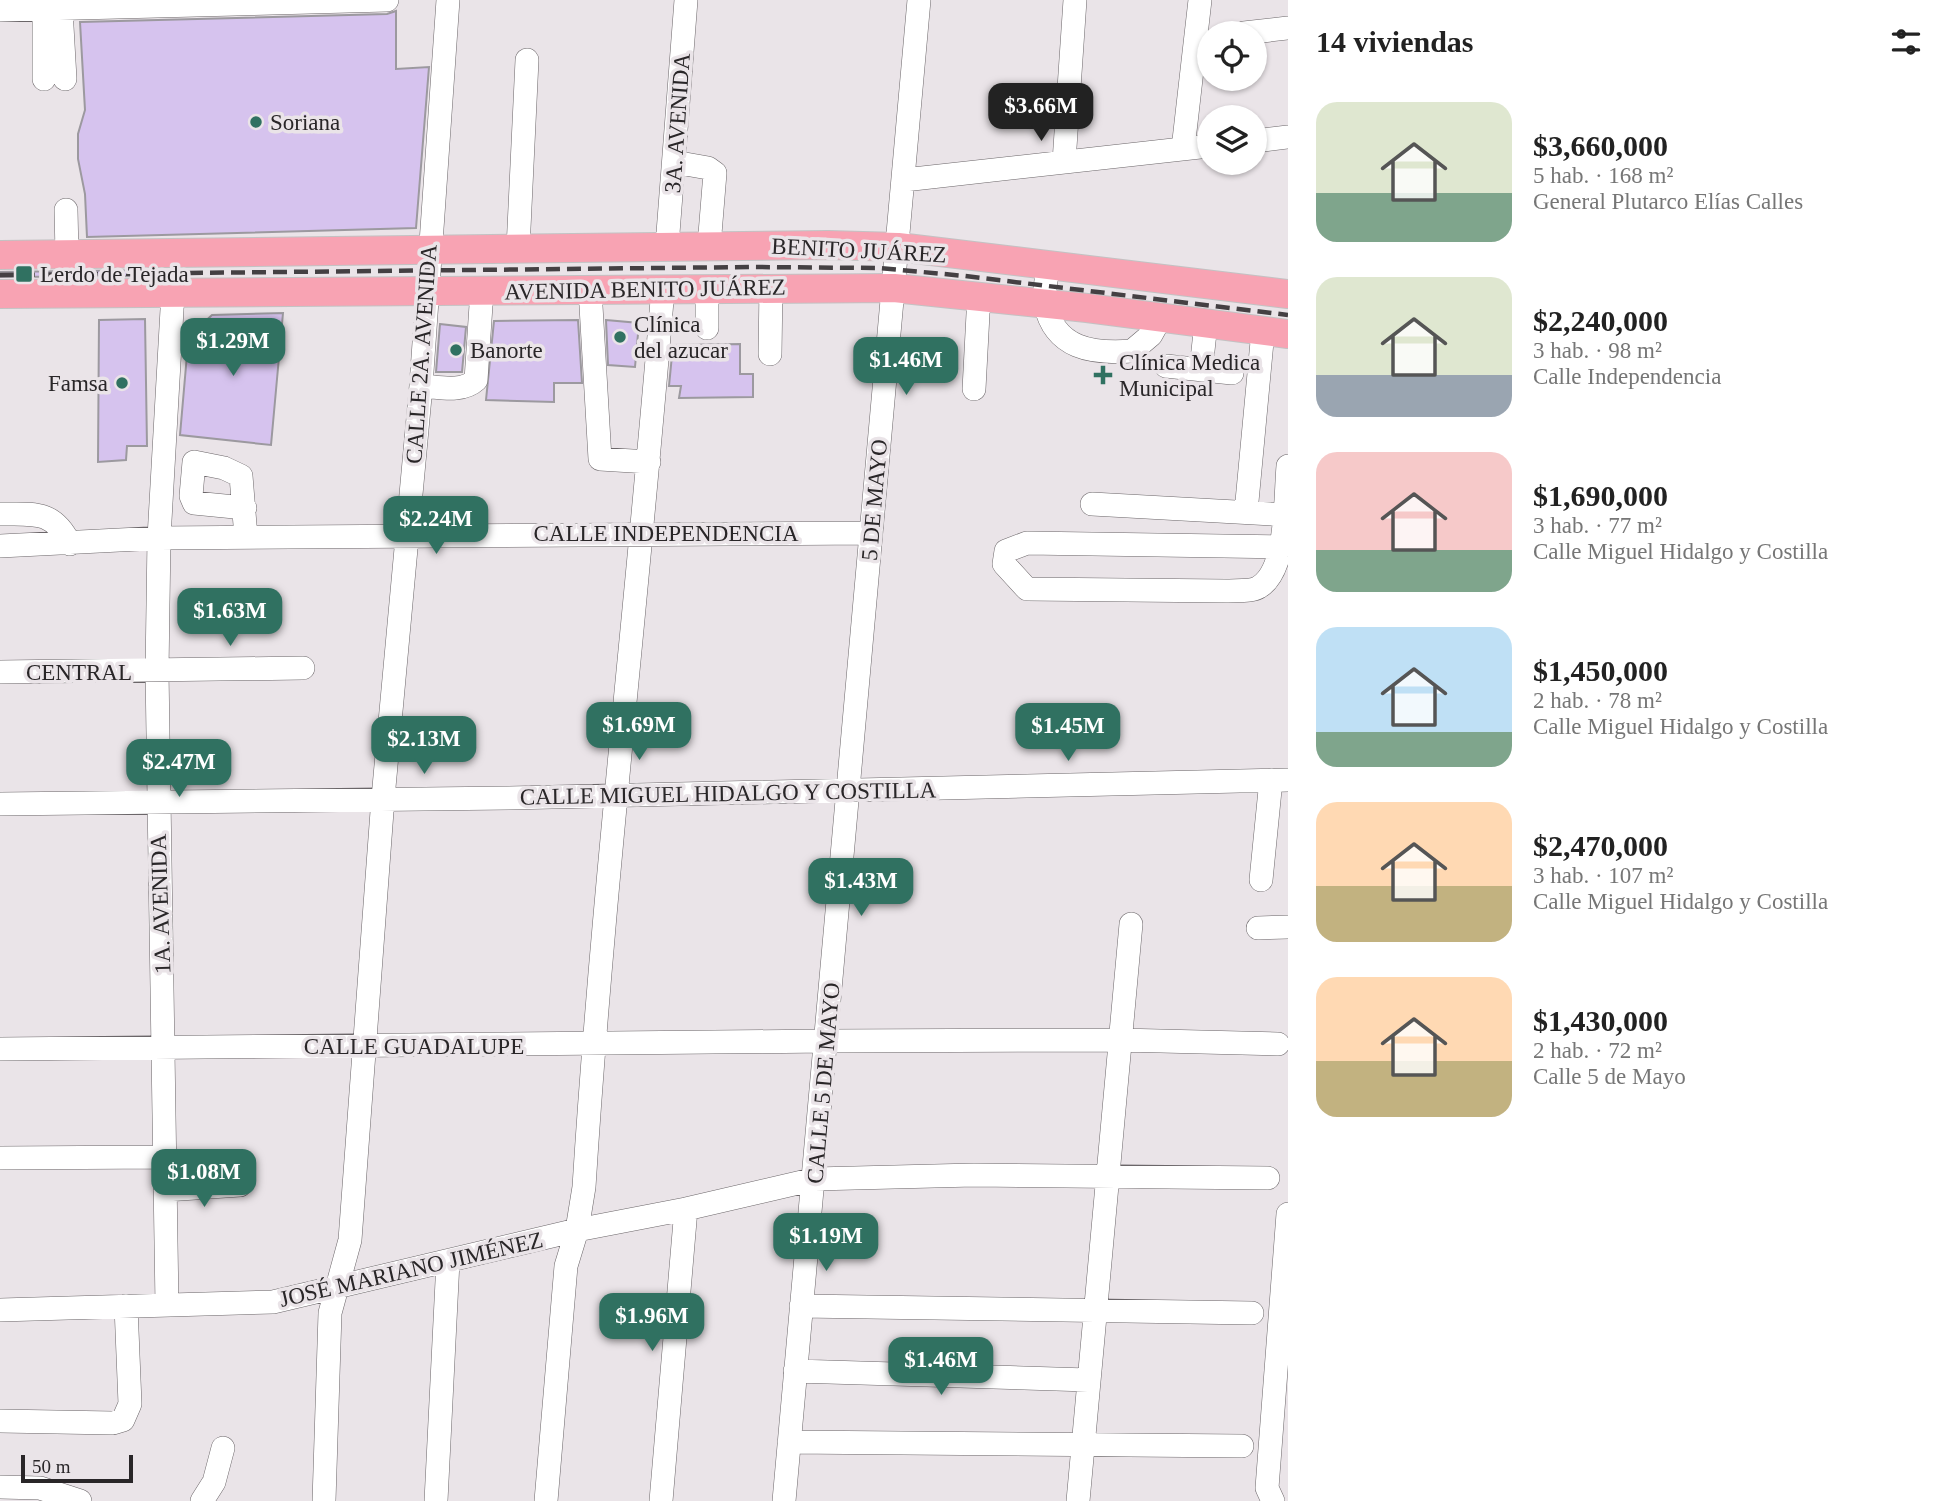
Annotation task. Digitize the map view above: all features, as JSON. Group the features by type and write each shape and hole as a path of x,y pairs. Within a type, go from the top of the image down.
{"main road":[{"name":"BENITO JUÁREZ","path":"428,250 667,246 898,247 1288,294"},
{"path":"0,255 428,250"},
{"path":"1087,308 1091,271"},
{"name":"AVENIDA BENITO JUÁREZ","path":"0,294 894,288 979,295 1276,332"}],"street":[{"path":"0,10 387,0"},
{"path":"442,0 458,0"},
{"name":"CALLE 2A. AVENIDA","path":"324,1501 330,1313 350,1240 383,798 421,386 428,250 448,0"},
{"name":"3A. AVENIDA","path":"667,246 686,0"},
{"name":"5 DE MAYO","path":"849,791 919,0"},
{"path":"1064,162 1076,0"},
{"path":"1200,0 1201,21"},
{"path":"52,9 55,79"},
{"path":"1267,30 1288,28"},
{"path":"517,249 527,60"},
{"path":"1183,149 1197,67"},
{"path":"1267,140 1288,137"},
{"path":"904,180 1197,147"},
{"path":"674,162 708,168 715,173 709,246"},
{"path":"66,210 67,254"},
{"path":"1048,266 1045,303 1063,340 1072,346 1132,351 1142,346 1161,317"},
{"path":"770,354 771,287"},
{"path":"546,1501 566,1266 577,1230 584,1186 614,793 643,533 663,288"},
{"path":"707,288 707,328"},
{"path":"590,289 600,459 649,462"},
{"path":"421,386 460,388 469,387 476,380 482,290"},
{"name":"1A. AVENIDA","path":"167,1305 157,671 159,538 173,292"},
{"path":"974,389 979,295"},
{"path":"1201,369 1206,323"},
{"path":"1246,512 1276,332"},
{"path":"1166,366 1232,373"},
{"path":"163,459 223,468 241,476 246,537"},
{"path":"194,463 191,496 194,503 245,508"},
{"path":"1282,547 1027,543 1006,551 1004,564 1027,589 1226,591 1259,588 1276,570 1282,547 1288,466"},
{"path":"1092,504 1286,514"},
{"path":"0,514 44,516 63,530 70,544"},
{"name":"CALLE INDEPENDENCIA","path":"0,546 159,538 407,534 871,533"},
{"name":"CENTRAL","path":"0,672 303,668"},
{"path":"1261,880 1280,780"},
{"name":"CALLE MIGUEL HIDALGO Y COSTILLA","path":"0,804 509,798 614,793 849,791 1280,780"},
{"name":"CALLE 5 DE MAYO","path":"784,1501 849,791"},
{"path":"1078,1501 1131,923"},
{"path":"1258,929 1288,927"},
{"name":"CALLE GUADALUPE","path":"0,1049 164,1046 593,1046 827,1041 1278,1044"},
{"path":"0,1158 164,1157"},
{"name":"JOSÉ MARIANO JIMÉNEZ","path":"0,1310 273,1302 577,1230 686,1209 815,1179 974,1175 1107,1179 1268,1178"},
{"path":"165,1190 240,1185"},
{"path":"661,1501 686,1209"},
{"path":"1273,1501 1267,1488 1288,1214"},
{"path":"436,1501 447,1261"},
{"path":"0,1421 113,1423 127,1415 130,1404 126,1306"},
{"path":"800,1306 1252,1313"},
{"path":"795,1371 1088,1380"},
{"path":"789,1442 1083,1447 1242,1446"},
{"path":"202,1501 214,1482 223,1448"},
{"path":"0,1487 40,1488 80,1501"}],"building":[{"name":"Soriana","path":"396,11 396,69 429,67 416,228 87,237 85,194 78,159 78,134 85,110 80,22 387,14"},
{"path":"153,270 154,276 0,277 0,272"},
{"path":"283,313 271,445 180,435 188,343 197,338 198,328 212,315"},
{"name":"Famsa","path":"145,319 147,446 127,446 126,460 98,462 99,320"},
{"path":"578,320 582,383 554,383 554,402 486,400 494,321"},
{"name":"Clínica del azucar","path":"606,320 639,323 635,367 608,365"},
{"name":"Banorte","path":"440,324 466,327 462,372 436,372"},
{"path":"740,344 740,374 753,374 753,397 679,398 681,386 669,386 673,345"}],"railway":[{"path":"0,275 880,268 1288,315"}],"place":[{"name":"Soriana","path":"256,122"},
{"name":"Lerdo de Tejada","path":"24,274"},
{"name":"Clínica del azucar","path":"620,337"},
{"name":"Banorte","path":"456,350"},
{"name":"Clínica Medica Municipal","path":"1103,375"},
{"name":"Famsa","path":"122,383"}]}
